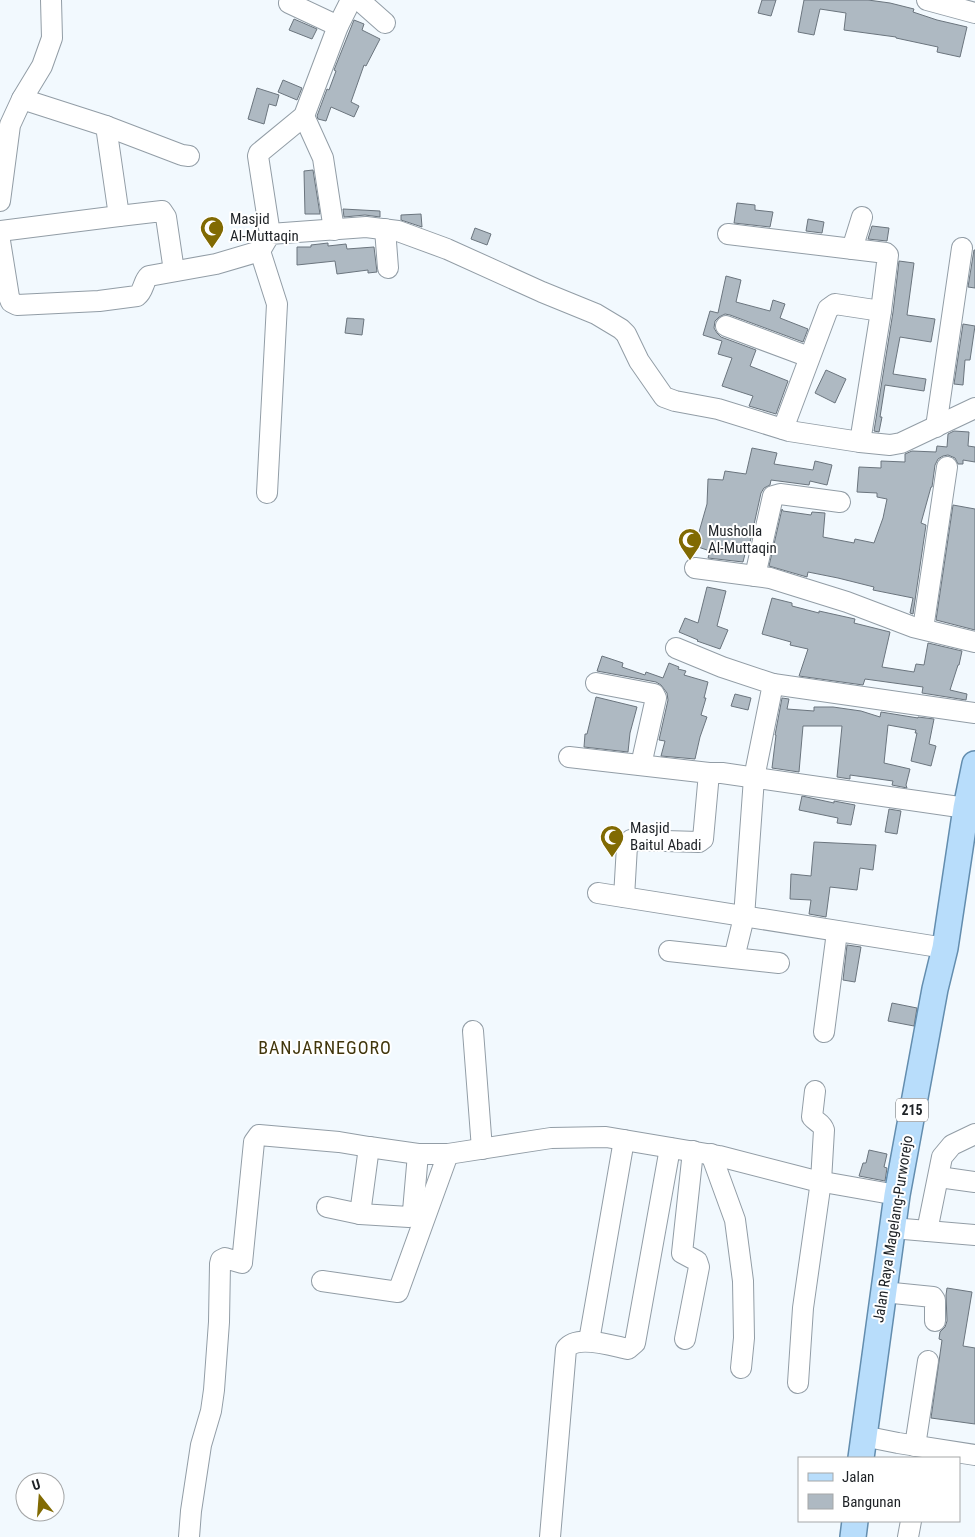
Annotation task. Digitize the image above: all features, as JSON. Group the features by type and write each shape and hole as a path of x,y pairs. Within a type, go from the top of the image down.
{"main road":[{"name":"Jalan Raya Magelang-Purworejo","path":"863,1452 897,1195 935,989 945,948 966,808 975,764"},
{"path":"853,1537 855,1522"}],"street":[{"path":"0,201 10,125 22,99 42,66 52,38 51,0"},
{"path":"267,493 277,304 265,243 258,156 259,153 304,116 338,26 351,0"},
{"path":"359,0 385,24"},
{"path":"927,0 975,13"},
{"path":"289,3 338,26"},
{"path":"22,99 106,126 189,156"},
{"path":"304,116 323,158 334,230"},
{"path":"106,126 119,216"},
{"path":"0,231 162,212 166,217 174,271"},
{"path":"852,249 862,217"},
{"path":"0,241 9,297 11,302 16,305 100,301 137,296 140,294 146,278 149,276 216,264 265,243 334,230 366,227 398,231 447,249 596,314 626,334 639,362 664,397 675,401 718,409 783,429 807,434 860,442 890,444 901,443 975,408"},
{"path":"385,229 388,268"},
{"path":"728,234 888,255 860,442"},
{"path":"936,427 962,248"},
{"path":"783,429 828,309 835,304 881,311"},
{"path":"726,326 809,358"},
{"path":"923,629 947,468"},
{"path":"755,576 773,496 780,494 840,502"},
{"path":"695,568 770,578 847,602 913,627 975,642"},
{"path":"676,648 722,667 773,684 975,713"},
{"path":"596,683 654,694 656,698 641,765"},
{"path":"734,958 744,917 754,778 773,684"},
{"path":"569,757 722,773 966,808"},
{"path":"624,897 627,846 631,840 699,842 703,839 709,773"},
{"path":"598,893 945,948"},
{"path":"824,1032 837,932"},
{"path":"668,951 779,963"},
{"path":"473,1031 482,1149"},
{"path":"798,1383 803,1308 821,1181 824,1130 821,1124 812,1117 815,1090"},
{"path":"927,1230 942,1157 952,1145 975,1134"},
{"path":"189,1537 191,1511 202,1445 211,1411 214,1390 219,1322 220,1264 221,1260 225,1258 242,1263 254,1142 259,1135 339,1142 418,1154 448,1154 551,1138 606,1137 702,1153 821,1181 897,1195"},
{"path":"588,1341 624,1140"},
{"path":"360,1214 369,1148"},
{"path":"550,1537 566,1349 572,1344 588,1341 628,1349 635,1343 670,1148"},
{"path":"685,1339 699,1268 697,1261 682,1253 702,1153"},
{"path":"702,1153 735,1220 743,1281 744,1338 741,1368"},
{"path":"327,1207 360,1214 409,1217 413,1211 418,1154"},
{"path":"322,1281 398,1292 448,1154"},
{"path":"938,1177 975,1182"},
{"path":"892,1228 975,1235"},
{"path":"883,1292 932,1297 935,1300 934,1321"},
{"path":"915,1446 928,1361"},
{"path":"863,1452 915,1446 975,1455"},
{"path":"908,1537 911,1522"}],"building":[{"path":"762,0 776,0 771,16 758,13"},
{"path":"804,0 868,0 890,3 914,9 913,12 937,20 967,27 960,57 937,52 938,47 896,37 844,30 846,13 820,9 814,35 798,32"},
{"path":"294,19 317,29 312,39 289,30"},
{"path":"354,20 364,24 362,30 380,39 366,66 364,65 351,102 359,106 354,117 331,107 326,121 318,119 317,116 327,89 329,90 336,71 334,70"},
{"path":"283,80 302,88 297,100 278,92"},
{"path":"257,88 279,95 276,106 269,104 264,124 248,119"},
{"path":"313,170 320,214 305,214 304,171"},
{"path":"737,203 755,205 755,210 773,212 770,227 734,223"},
{"path":"343,209 380,211 380,217 365,215 344,217"},
{"path":"421,214 422,227 401,220 401,215"},
{"path":"808,219 824,222 822,233 806,231"},
{"path":"872,226 889,228 887,241 868,239"},
{"path":"475,228 491,234 487,245 471,239"},
{"path":"328,243 328,246 346,244 347,249 374,247 377,272 368,273 368,270 337,274 335,261 297,265 297,247 311,247 311,245"},
{"path":"975,250 975,288 968,287"},
{"path":"899,261 914,263 907,315 935,319 931,342 900,337 893,374 926,379 924,391 885,385 879,432 874,431"},
{"path":"726,276 741,280 736,302 770,311 773,300 785,304 780,318 808,329 803,342 730,315 725,314 715,321 714,328 721,337 756,350 750,366 788,381 776,414 749,406 753,396 722,386 732,358 718,354 722,341 703,335 710,311 718,313"},
{"path":"347,318 364,319 362,335 345,333"},
{"path":"963,324 975,326 970,360 965,360 963,385 954,384"},
{"path":"826,370 846,379 835,403 815,393"},
{"path":"954,431 969,432 968,446 975,447 975,462 963,460 963,464 958,464 955,458 948,455 938,459 935,465 932,487 921,523 926,525 913,614 910,613 913,598 873,590 874,587 838,578 808,572 807,577 769,566 782,509 783,511 811,515 812,512 825,513 823,537 854,543 855,539 874,543 883,518 887,499 877,497 877,493 857,492 859,467 881,468 881,461 905,462 905,454 912,451 936,452 937,446 947,447 948,434"},
{"path":"752,448 777,453 774,464 813,470 815,461 832,465 827,485 810,481 809,485 771,480 770,485 764,488 761,493 749,547 747,546 743,562 708,558 710,551 695,546 707,504 708,479 723,480 725,471 746,474"},
{"path":"953,505 975,509 975,630 936,620"},
{"path":"707,587 726,591 717,626 728,630 720,649 679,632 685,618 698,623"},
{"path":"772,598 792,603 792,606 819,613 819,611 855,619 854,623 890,632 882,667 914,672 916,664 924,665 928,643 962,651 950,690 967,694 966,700 922,693 923,687 865,679 863,685 799,676 808,649 790,645 791,642 762,634"},
{"path":"602,656 623,663 622,667 645,675 646,672 663,678 669,663 679,667 678,669 686,671 684,675 708,682 701,715 707,717 695,759 661,756 665,741 659,740 668,700 667,693 661,685 656,682 597,671"},
{"path":"735,694 751,698 748,710 731,706"},
{"path":"596,697 637,707 630,733 628,752 584,747 585,734 587,734"},
{"path":"782,698 789,699 787,709 814,711 814,707 833,707 861,711 880,717 881,712 934,719 929,744 936,746 931,766 911,761 916,730 888,725 884,763 910,769 907,788 892,785 893,781 850,775 850,779 837,777 842,726 803,726 799,772 772,768 775,735"},
{"path":"802,796 834,803 834,801 855,805 851,825 837,823 838,818 799,810"},
{"path":"889,809 901,811 897,834 885,832"},
{"path":"814,842 876,845 873,870 860,868 857,890 830,887 826,917 809,914 811,900 790,899 791,874 811,876"},
{"path":"847,945 861,947 855,982 843,980"},
{"path":"892,1003 917,1008 914,1026 888,1021"},
{"path":"869,1150 887,1154 884,1167 887,1168 885,1181 859,1176 863,1163 866,1163"},
{"path":"947,1288 972,1292 963,1346 975,1348 975,1424 931,1418 942,1340 939,1339 940,1332 945,1327 947,1321"}],"place":[{"name":"Masjid Al-Muttaqin","path":"212,249"},
{"name":"Musholla Al-Muttaqin","path":"690,561"},
{"name":"Masjid Baitul Abadi","path":"612,858"}],"district":[{"name":"BANJARNEGORO","path":"325,1048"}]}
